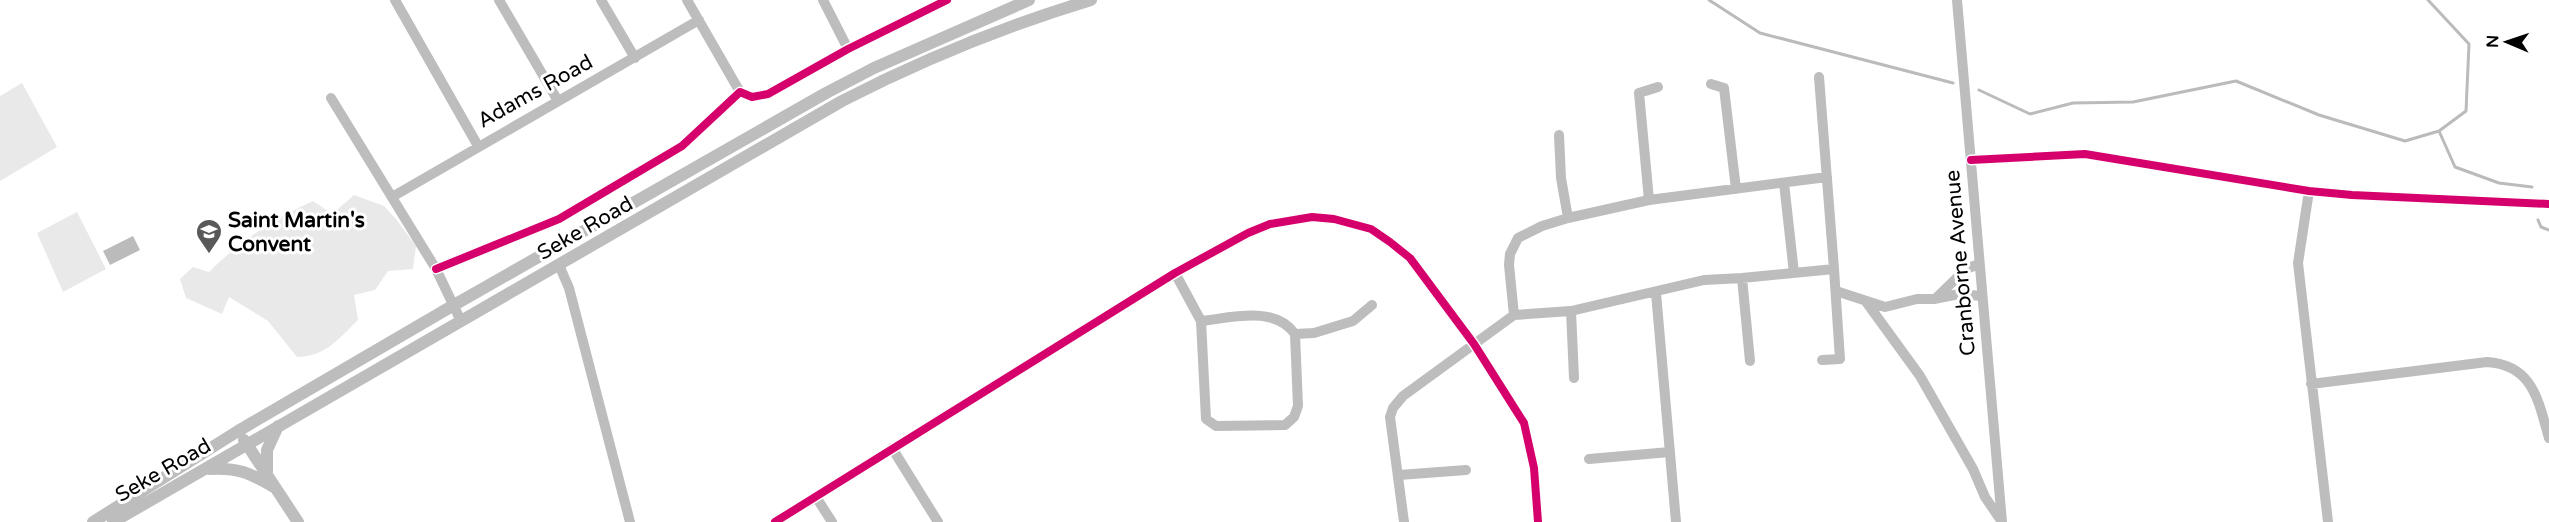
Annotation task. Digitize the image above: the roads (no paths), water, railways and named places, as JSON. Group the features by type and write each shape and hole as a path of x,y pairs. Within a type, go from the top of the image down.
{"main road":[{"name":"Seke Road","path":"93,522 238,431 826,93 874,68 1026,0"},
{"name":"Seke Road","path":"113,522 842,101 910,67 1030,19 1091,0"},
{"path":"267,473 267,450 278,426"},
{"path":"238,431 297,522"},
{"path":"204,469 224,468 249,472 276,488"}],"street":[{"path":"395,0 478,146"},
{"path":"499,0 558,101"},
{"path":"601,0 635,57"},
{"path":"687,0 740,92 752,98 768,94 849,49 947,0"},
{"path":"823,0 849,49"},
{"path":"1026,0 1030,19"},
{"name":"Cranborne Avenue","path":"1957,0 2002,522"},
{"name":"Adams Road","path":"392,197 699,20"},
{"path":"1819,77 1840,359 1822,360"},
{"path":"1711,84 1724,88 1736,189"},
{"path":"1649,201 1639,93 1658,87"},
{"path":"436,269 559,219 682,146 740,92"},
{"path":"331,98 436,269 460,321"},
{"path":"1559,135 1560,167 1568,218"},
{"path":"1971,159 2085,154 2309,191 2549,204"},
{"path":"1514,315 1509,265 1510,254 1518,238 1568,218 1649,201 1827,177"},
{"path":"1784,183 1794,273"},
{"path":"2309,191 2298,262 2328,522"},
{"path":"776,522 1175,273 1248,233 1270,224 1312,217 1334,219 1371,229 1410,258 1474,344 1524,423 1534,468 1538,522"},
{"path":"1934,299 1966,269 1979,264"},
{"path":"559,265 568,288 630,522"},
{"path":"1404,522 1390,417 1393,408 1403,396 1514,315 1571,311 1704,280 1834,269"},
{"path":"1175,273 1201,321 1206,419 1216,426 1285,425 1292,421 1298,406 1295,334 1280,319 1268,316 1201,321"},
{"path":"1742,278 1750,360"},
{"path":"1836,291 1885,307 1917,299 1934,299 1959,294 1982,296"},
{"path":"1656,293 1676,522"},
{"path":"1868,303 1920,376 1973,469 1985,497 2002,522"},
{"path":"1295,334 1314,333 1353,321 1372,305"},
{"path":"1571,311 1574,378"},
{"path":"2311,384 2487,362 2509,365 2526,377 2533,389 2549,438"},
{"path":"892,448 938,522"},
{"path":"1589,459 1670,452"},
{"path":"1399,476 1466,470"},
{"path":"816,497 832,522"}],"waterway":[{"path":"1709,0 1760,33 1953,83"},
{"path":"1979,90 2030,114 2073,103 2133,102 2236,81 2319,115 2405,141 2439,131 2466,111 2469,44 2428,0"},
{"path":"2439,131 2455,167 2499,183 2532,187"},
{"path":"2538,220 2541,227 2549,230"}],"place":[{"name":"Saint Martin's Convent","path":"209,255"}]}
